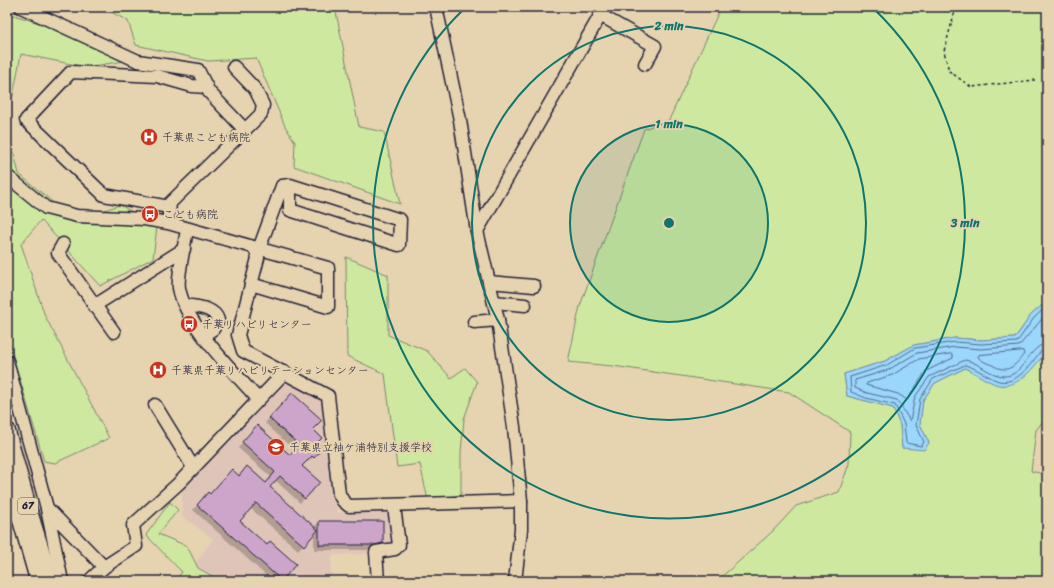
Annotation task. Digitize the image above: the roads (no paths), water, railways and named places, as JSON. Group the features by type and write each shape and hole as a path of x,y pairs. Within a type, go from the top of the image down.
{"main road":[{"name":"67","path":"7,430 51,581"},
{"name":"67","path":"7,473 38,581"}],"street":[{"path":"21,7 138,61 198,70 206,87 245,130"},
{"path":"436,7 460,120 477,231 498,320 514,426 521,501 521,530 515,581"},
{"path":"477,231 602,11 655,46 645,64"},
{"path":"168,223 170,203 261,114 263,105 256,89 234,68"},
{"path":"169,207 104,195 26,120 71,72 158,76 192,86 206,87"},
{"path":"7,176 46,208 77,216 144,219 168,223 187,230 328,268 328,306 250,284"},
{"path":"290,185 290,210 399,245 400,220 290,185 282,186 257,248 258,258 250,284 238,335 243,351 328,396 339,494 342,501 348,506 394,506 521,501"},
{"path":"187,230 178,287 185,305 213,348 258,399"},
{"path":"63,244 58,253 94,306 98,309 114,332"},
{"path":"94,306 184,249"},
{"path":"489,282 534,286"},
{"path":"494,302 525,305"},
{"path":"185,305 211,310 216,314 218,320 213,329 204,335"},
{"path":"474,322 498,320"},
{"path":"7,361 47,508 62,581"},
{"path":"89,581 104,567 136,546 133,525 156,505 285,372"},
{"path":"155,405 193,467"},
{"path":"378,581 376,552 395,549 399,545 394,506"},
{"path":"47,508 104,567"}],"water":[{"path":"1047,301 1047,351 1025,376 1011,384 995,384 965,368 935,383 923,400 920,424 929,443 924,450 902,448 900,425 893,408 847,396 844,374 885,361 914,345 955,338 981,340 1015,338 1031,315"}],"place":[{"name":"千葉県こども病院","path":"149,137"},
{"name":"こども病院","path":"150,214"},
{"name":"千葉リハビリセンター","path":"189,324"},
{"name":"千葉県千葉リハビリテーションセンター","path":"158,370"},
{"name":"千葉県立袖ケ浦特別支援学校","path":"276,447"}]}
